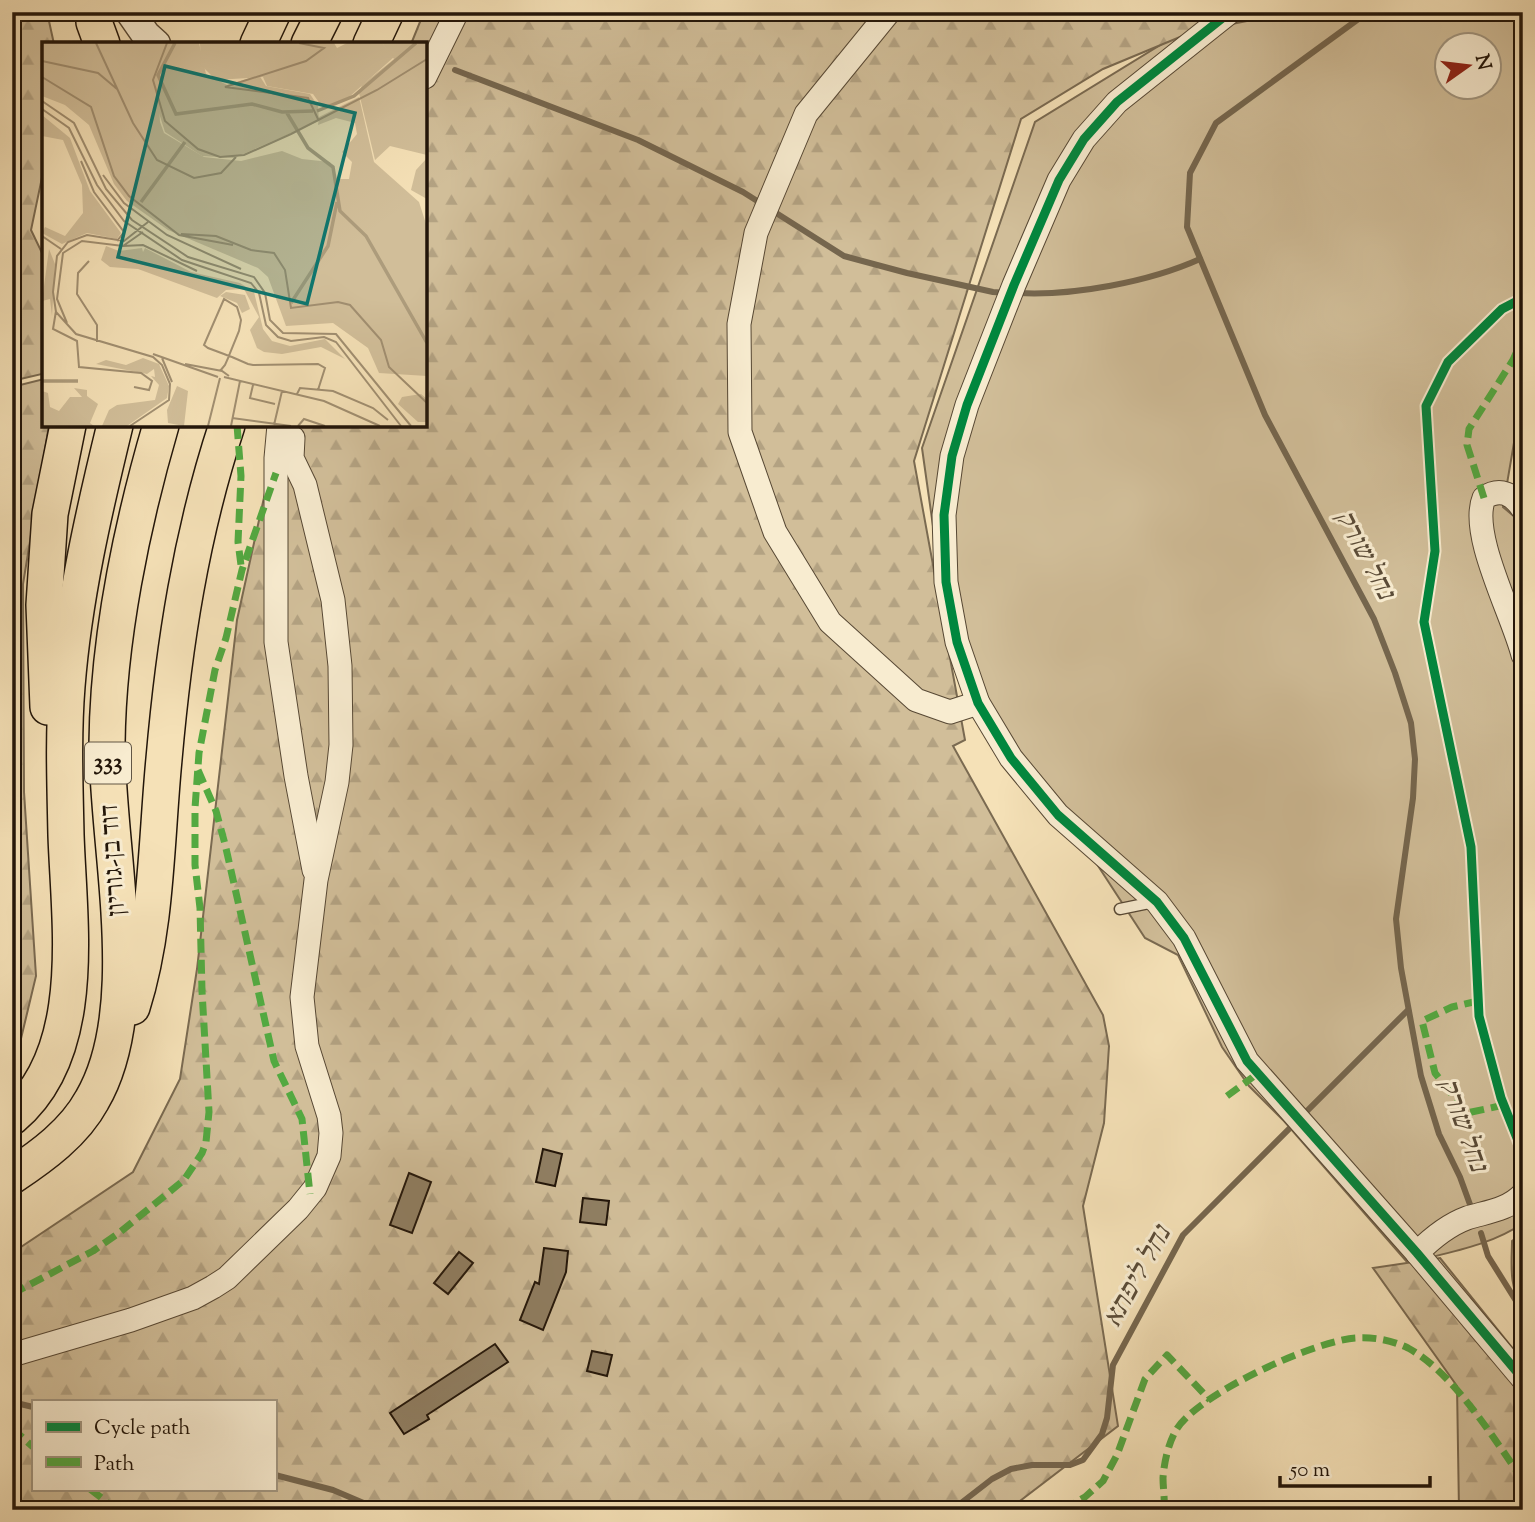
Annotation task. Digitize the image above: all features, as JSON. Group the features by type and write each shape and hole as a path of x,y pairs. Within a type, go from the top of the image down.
{"main road":[{"path":"259,42 273,12"},
{"path":"310,42 325,12"},
{"path":"372,42 386,12"},
{"path":"66,836 48,710 44,605 50,514 68,427"},
{"name":"דוד בן-גוריון","path":"12,1117 38,1088 56,1054 65,1013 71,948 66,836 67,686 80,589 98,494 115,427"},
{"name":"דוד בן-גוריון","path":"12,1176 43,1155 71,1128 92,1100 111,1053 117,1028 119,935 107,743 121,605 134,531 160,427"},
{"path":"92,1100 113,1061 126,1026 146,953 174,660 191,560 211,475 226,427"}],"street":[{"path":"130,12 154,42"},
{"path":"427,73 457,12"},
{"path":"889,12 806,114 756,233 739,324 740,432 775,532 830,622 916,700 950,712 978,703"},
{"path":"1230,12 1117,102 1084,139 1059,180 967,405 952,456 944,515 946,582 957,642 978,703 1011,758 1058,814 1157,902 1184,938 1247,1061 1417,1253 1523,1379"},
{"path":"286,432 276,458 276,642 296,776 316,880"},
{"path":"12,1354 131,1320 192,1298 227,1278 298,1209 315,1188 329,1156 329,1116 307,1046 303,1013 306,956 316,880 337,782 341,745 340,666 330,589 305,485 292,458 286,432"},
{"path":"1523,509 1511,495 1498,492 1484,498 1479,509 1484,543 1523,655"},
{"path":"1417,1253 1445,1230 1465,1219 1507,1206 1523,1195"}],"lane":[{"path":"1120,909 1157,902"}],"green space":[{"path":"12,12 47,12 54,42 42,42 42,178 31,230 42,253 42,374 12,381"},
{"path":"424,12 1292,12 1192,32 1103,69 1021,119 914,461 965,740 953,746 1103,1015 1109,1046 1104,1123 1083,1206 1118,1426 1008,1510 12,1510 12,1253 133,1172 180,1079 197,969 237,620 280,427 427,427 427,42 412,42"},
{"path":"1214,12 1523,12 1523,390 1503,507 1523,524 1523,1223 1497,1238 1408,1263 1284,1121 1249,1086 1222,1047 1178,955 1145,938 1048,789 964,694 942,590 922,448 1035,122"},
{"path":"42,380 42,427 49,427 23,584 24,792 36,976 19,1047 12,1060 12,387"},
{"path":"1523,1233 1523,1305 1513,1283 1512,1241"},
{"path":"1440,1258 1523,1361 1523,1510 1459,1510 1457,1386 1373,1268"}],"building":[{"path":"543,1149 562,1154 555,1186 536,1182"},
{"path":"409,1173 431,1182 412,1233 390,1225"},
{"path":"583,1198 609,1201 606,1225 580,1222"},
{"path":"544,1248 568,1251 566,1272 543,1330 520,1320 535,1282 539,1284"},
{"path":"459,1252 473,1263 448,1294 434,1283"},
{"path":"495,1344 508,1362 427,1415 429,1419 404,1434 390,1413"},
{"path":"592,1351 612,1355 607,1376 587,1371"}],"waterway":[{"name":"נחל שורק","path":"1368,12 1216,123 1190,173 1187,227 1265,415 1374,619 1411,723 1415,759 1413,798 1396,919 1401,968 1421,1076 1439,1134 1460,1177 1472,1210"},
{"path":"455,70 638,140 743,192 844,256 907,273 1007,293"},
{"path":"1018,293 1062,292 1110,286 1135,281 1200,259"},
{"name":"נחל ליפתא","path":"952,1510 992,1479 1011,1469 1032,1465 1070,1465 1083,1460 1102,1434 1107,1418 1113,1365 1183,1235 1408,1010"},
{"name":"נחל שורק","path":"1481,1233 1488,1256 1523,1312"},
{"path":"12,1402 32,1407"},
{"path":"276,1475 333,1490 380,1510"}],"marked path":[{"path":"1484,498 1467,445 1469,429 1513,360 1523,338"},
{"path":"237,427 241,476 238,542 241,565"},
{"path":"12,1294 93,1251 119,1233 184,1180 206,1142 209,1112 200,908 195,865 199,753 215,670 226,638 242,570 276,473"},
{"path":"198,770 216,811 225,844 274,1061 302,1119 310,1194"},
{"path":"1478,1001 1452,1007 1422,1021 1435,1073 1467,1113 1504,1105"},
{"path":"1227,1096 1257,1074"},
{"path":"1164,1510 1164,1466 1175,1432 1187,1417 1206,1402 1258,1372 1314,1348 1356,1338 1395,1343 1425,1359 1472,1408 1523,1480"},
{"path":"1063,1510 1085,1497 1103,1481 1117,1455 1145,1379 1167,1355 1210,1400"},
{"path":"12,1428 32,1446"},
{"path":"91,1490 117,1510"}],"cycle path":[{"path":"1230,12 1117,102 1084,139 1059,180 967,405 952,456 944,515 946,582 957,642 978,703 1011,758 1058,815 1157,902 1184,938 1247,1061 1417,1253 1523,1379"},
{"path":"1523,298 1502,309 1448,362 1426,406 1435,551 1424,622 1471,847 1479,1016 1501,1098 1523,1153"}]}
